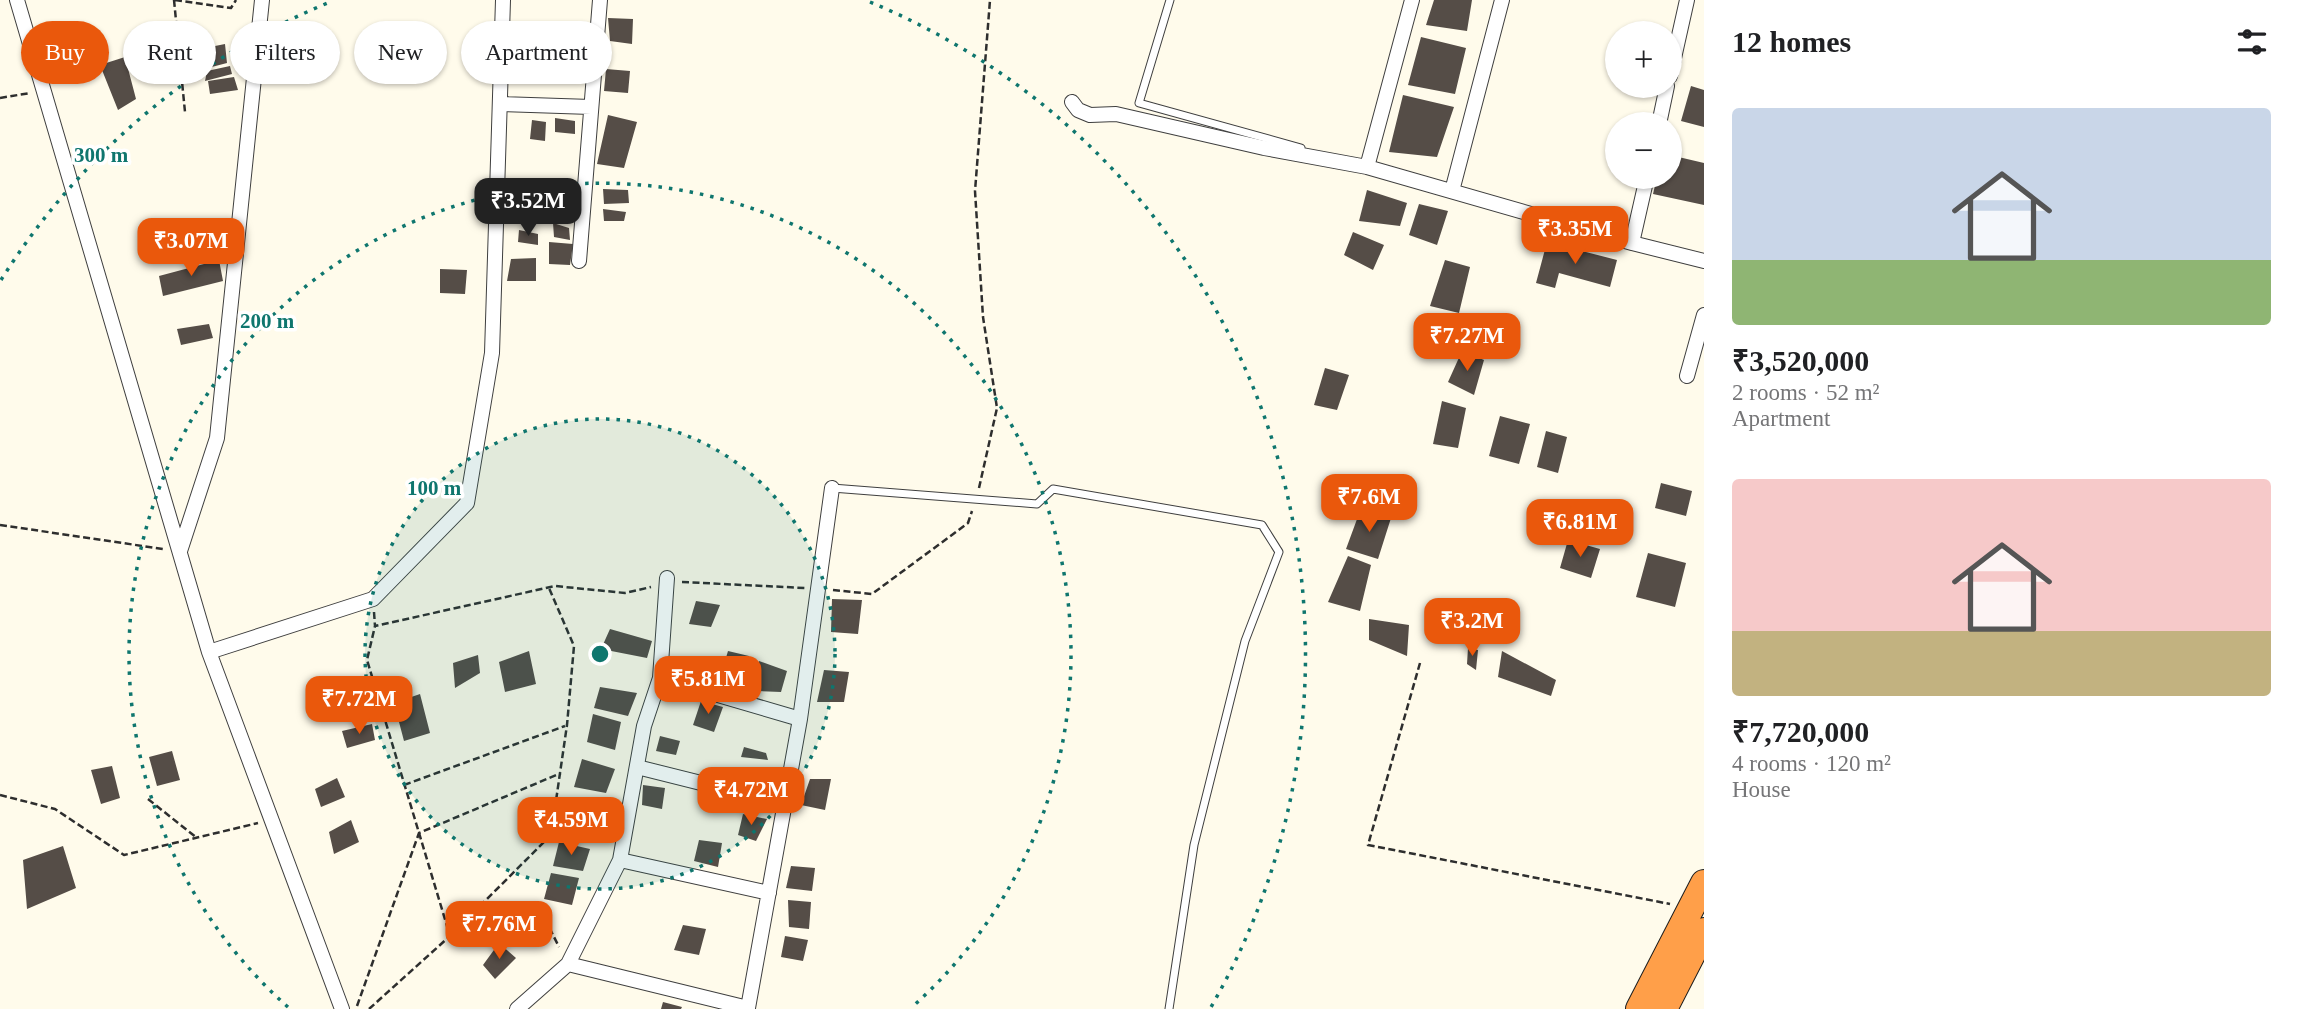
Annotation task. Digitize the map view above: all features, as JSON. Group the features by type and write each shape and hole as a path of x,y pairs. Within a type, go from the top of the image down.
{"highway":[{"path":"1664,1009 1697,919 1704,883"},
{"path":"1639,1009 1697,919"}],"street":[{"path":"17,0 209,652 342,1009"},
{"path":"180,551 217,438 262,0"},
{"path":"209,652 373,599 467,503 492,353 503,0"},
{"path":"579,261 600,0"},
{"path":"1367,167 1412,0"},
{"path":"1452,191 1502,0"},
{"path":"1682,22 1687,0"},
{"path":"1072,102 1078,110 1090,115 1116,114 1264,148 1367,167 1704,261"},
{"path":"500,104 591,107"},
{"path":"1632,243 1644,189"},
{"path":"1687,376 1704,315"},
{"path":"568,964 748,1008 800,719 832,488"},
{"path":"517,1009 568,964 620,860 644,726 660,678 668,581"},
{"path":"660,678 800,719"},
{"path":"637,768 785,804"},
{"path":"620,860 769,893"}],"lane":[{"path":"1170,0 1139,103 1367,167"},
{"path":"832,488 1037,504 1053,489 1262,525 1279,552 1245,641 1194,845 1169,1009"}],"path":[{"path":"185,111 174,0 231,8 236,0"},
{"path":"375,626 549,588 625,593 668,581 872,594 968,523 997,408 983,317 975,191 990,0"},
{"path":"0,97 44,91"},
{"path":"0,525 180,551"},
{"path":"369,1009 450,936 551,835 567,725 574,646 549,588"},
{"path":"373,599 375,626 367,660 450,936"},
{"path":"1420,663 1368,845 1697,919"},
{"path":"404,785 567,725"},
{"path":"356,1009 419,833 561,773"},
{"path":"0,795 55,809 124,855 272,820"},
{"path":"148,799 197,838"},
{"path":"450,936 546,921 568,964"}],"building":[{"path":"1434,0 1472,0 1467,31 1426,25"},
{"path":"608,18 633,19 632,44 612,41 612,21 608,21"},
{"path":"1421,37 1466,48 1455,94 1408,85"},
{"path":"225,44 227,63 216,66 216,46"},
{"path":"123,58 123,84 132,84 136,99 118,110 108,84 109,62"},
{"path":"230,66 230,75 216,78 216,69"},
{"path":"612,70 630,71 628,93 604,91 605,84 612,84"},
{"path":"230,78 230,84 236,84 238,90 210,94 208,84 216,84 216,80"},
{"path":"1691,86 1704,90 1704,127 1682,121"},
{"path":"1403,95 1454,107 1437,157 1389,152"},
{"path":"608,115 637,122 624,168 597,164"},
{"path":"555,118 575,121 575,134 555,132"},
{"path":"532,120 546,122 545,141 530,139"},
{"path":"1682,158 1704,163 1704,205 1653,194 1654,189 1682,189"},
{"path":"521,188 543,191 543,204 520,201"},
{"path":"603,189 628,190 629,203 604,204"},
{"path":"1367,190 1407,203 1400,226 1359,221"},
{"path":"1419,204 1448,211 1437,245 1409,235"},
{"path":"603,209 626,212 624,221 604,221"},
{"path":"553,223 569,228 570,240 554,237"},
{"path":"519,230 538,234 538,245 518,242"},
{"path":"1353,232 1384,245 1373,270 1344,255"},
{"path":"549,242 573,244 570,265 549,264"},
{"path":"1547,242 1617,260 1610,287 1559,273 1555,288 1536,283"},
{"path":"536,258 536,281 507,281 511,259"},
{"path":"219,260 223,281 163,296 159,276"},
{"path":"1445,260 1470,267 1459,313 1430,306"},
{"path":"440,269 467,270 465,294 440,293"},
{"path":"209,324 213,338 181,345 177,329"},
{"path":"1462,351 1484,360 1474,395 1448,382"},
{"path":"1325,368 1349,375 1337,410 1314,405"},
{"path":"1442,401 1466,408 1458,448 1433,444"},
{"path":"1500,416 1530,424 1519,464 1489,456"},
{"path":"1546,431 1567,437 1558,473 1537,467"},
{"path":"1661,483 1692,491 1686,516 1655,508"},
{"path":"1360,511 1391,518 1378,559 1346,549"},
{"path":"1568,540 1600,549 1591,578 1560,568"},
{"path":"1648,553 1686,563 1675,607 1636,597"},
{"path":"1348,556 1371,565 1360,611 1328,602"},
{"path":"832,599 862,600 858,634 831,632"},
{"path":"696,601 720,605 711,627 689,624"},
{"path":"1369,619 1409,625 1407,656 1369,640"},
{"path":"610,629 652,641 647,658 601,649"},
{"path":"1468,648 1478,650 1476,670 1467,664"},
{"path":"529,651 536,684 505,692 499,662"},
{"path":"728,651 749,656 741,684 719,681"},
{"path":"1502,651 1556,680 1551,696 1498,677"},
{"path":"478,655 480,673 455,688 453,663"},
{"path":"759,661 787,671 781,692 755,691"},
{"path":"824,670 849,672 844,702 817,702"},
{"path":"600,687 637,693 628,716 594,708"},
{"path":"420,694 430,733 404,741 394,703"},
{"path":"701,701 723,707 714,732 693,725"},
{"path":"593,714 621,722 615,750 587,742"},
{"path":"372,724 375,740 347,748 342,731"},
{"path":"660,736 680,741 676,755 656,751"},
{"path":"744,747 766,753 768,760 741,757"},
{"path":"172,751 180,780 157,786 149,757"},
{"path":"582,759 615,769 606,793 574,787"},
{"path":"112,766 120,798 101,804 91,770"},
{"path":"337,778 345,797 321,807 315,789"},
{"path":"810,779 831,779 825,810 801,805"},
{"path":"643,785 665,788 662,809 642,805"},
{"path":"743,814 767,819 756,841 738,835"},
{"path":"351,820 359,842 334,854 329,832"},
{"path":"699,840 722,843 718,867 694,861"},
{"path":"559,842 590,849 583,871 553,866"},
{"path":"63,846 76,888 27,909 23,860"},
{"path":"791,866 815,868 812,891 786,888"},
{"path":"551,873 579,878 572,905 544,899"},
{"path":"788,900 811,902 809,929 789,927"},
{"path":"683,925 706,929 699,955 674,950"},
{"path":"785,936 808,940 803,961 781,957"},
{"path":"499,943 516,958 495,979 483,965"},
{"path":"663,1002 682,1007 661,1009"}]}
